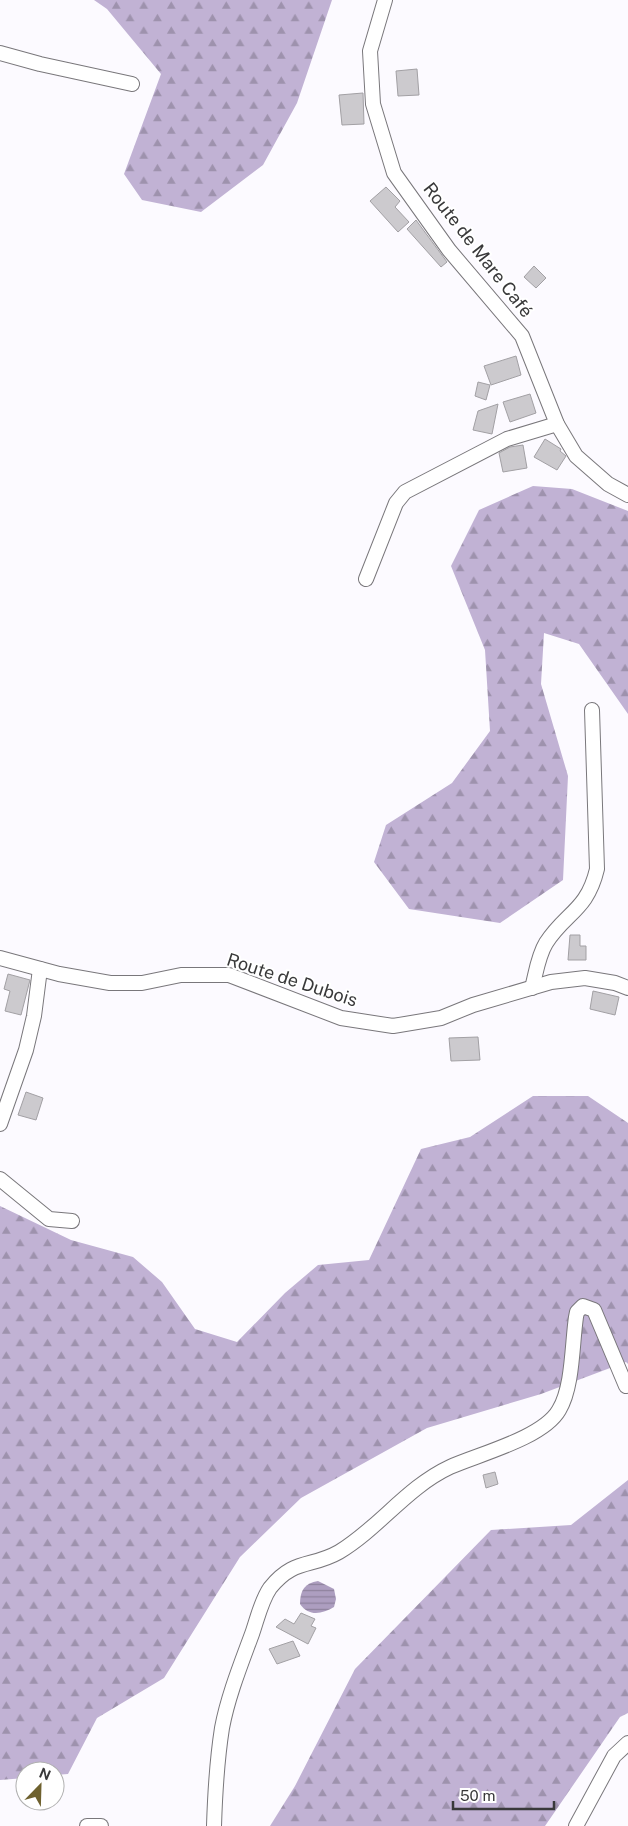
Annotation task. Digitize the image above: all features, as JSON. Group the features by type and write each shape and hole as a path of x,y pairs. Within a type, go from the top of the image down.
{"street":[{"name":"Route de Mare Café","path":"385,0 370,51 373,104 394,173 449,250 522,336 557,424 576,456 608,484 628,495"},
{"path":"0,53 132,84"},
{"path":"366,579 396,503 405,492 507,439 557,424"},
{"path":"532,988 545,945 552,934 580,907 593,884 597,869 592,710"},
{"name":"Route de Dubois","path":"0,958 40,969 110,983 142,983 180,975 229,975 341,1018 393,1026 441,1018 551,982 584,978 615,983 628,988"},
{"path":"0,1124 26,1050 34,1016 40,969"},
{"path":"0,1179 50,1219 60,1222 72,1221"},
{"path":"214,1826 222,1728 237,1674 268,1591 278,1579 289,1569 343,1548 363,1536 414,1489 449,1468 517,1441 552,1419 566,1395 577,1312 584,1306 594,1310 626,1386"},
{"path":"576,1826 614,1756 628,1743"},
{"path":"87,1826 101,1826"}],"green space":[{"path":"94,0 332,0 297,103 263,165 201,212 142,200 124,174 161,74 107,9"},
{"path":"533,486 572,489 628,511 628,714 579,644 544,633 541,684 568,776 563,880 500,923 409,909 374,862 386,825 452,783 490,731 485,650 451,566 479,510"},
{"path":"533,1096 588,1096 628,1123 628,1364 626,1362 541,1394 427,1428 301,1498 240,1557 164,1678 97,1718 68,1774 65,1774 65,1761 15,1761 15,1779 0,1780 0,1206 71,1240 133,1257 162,1282 195,1329 237,1342 285,1293 318,1265 369,1260 421,1149 470,1137"},
{"path":"628,1480 628,1713 620,1717 545,1826 270,1826 295,1786 355,1669 491,1530 571,1525"}],"shaded area":[{"path":"318,1581 334,1589 336,1599 334,1607 320,1613 312,1613 300,1604 301,1595 307,1585"}],"building":[{"path":"417,69 419,95 398,96 396,71"},
{"path":"363,93 364,124 342,125 339,95"},
{"path":"386,187 400,201 395,207 409,222 398,232 370,201"},
{"path":"416,220 447,262 441,267 407,229"},
{"path":"534,266 546,278 536,288 524,277"},
{"path":"516,356 521,375 491,385 484,366"},
{"path":"478,382 490,385 486,400 475,396"},
{"path":"530,394 536,413 510,422 503,402"},
{"path":"498,404 492,434 473,430 478,411"},
{"path":"545,439 561,449 560,451 566,456 557,470 534,457"},
{"path":"523,445 527,468 503,472 499,453 510,447"},
{"path":"570,935 580,935 580,946 586,946 586,960 568,960"},
{"path":"8,974 30,980 21,1015 5,1011 10,991 4,989"},
{"path":"593,991 619,997 615,1015 590,1009"},
{"path":"478,1037 480,1060 451,1061 449,1038"},
{"path":"26,1092 43,1098 36,1120 18,1115"},
{"path":"495,1472 498,1484 486,1488 483,1475"},
{"path":"301,1613 315,1619 311,1626 316,1628 308,1644 276,1627 285,1619 294,1624"},
{"path":"293,1641 300,1656 277,1664 269,1649"}]}
